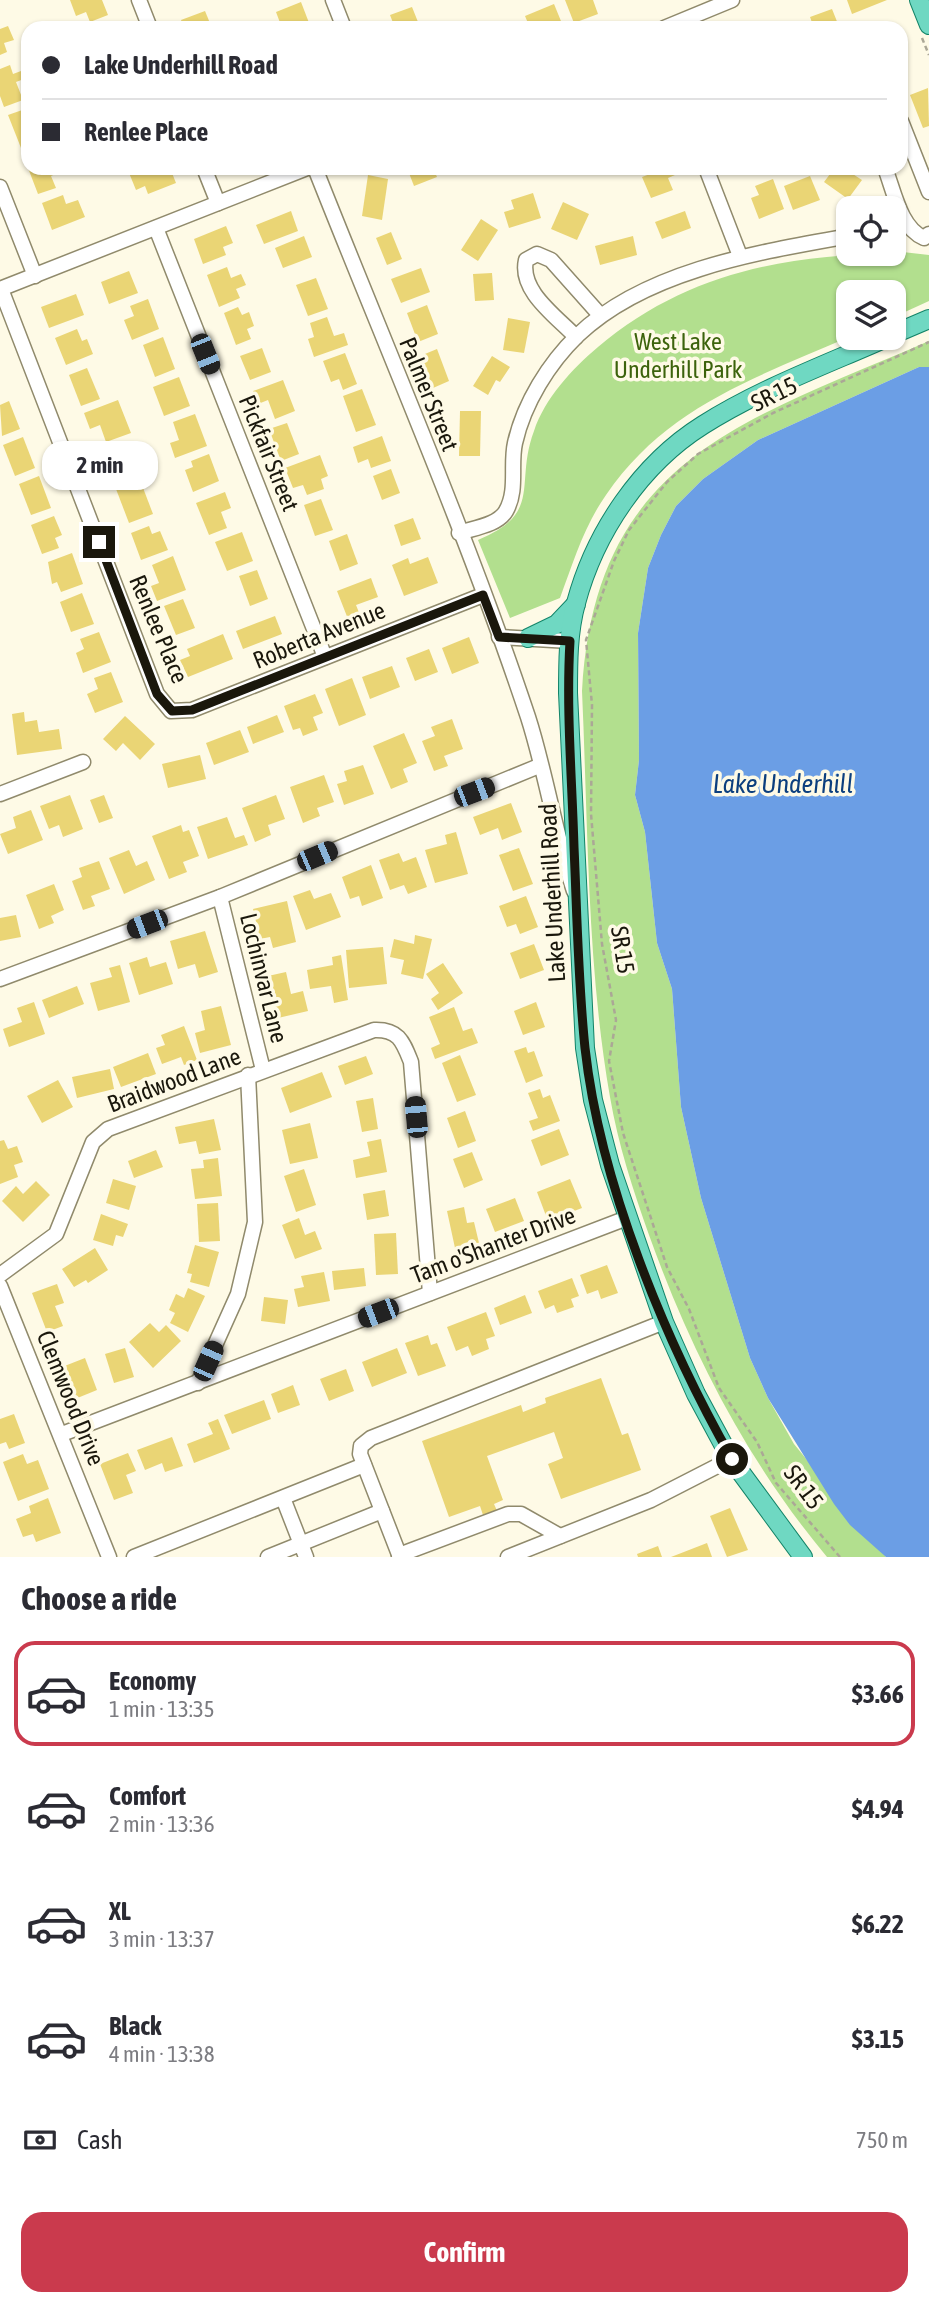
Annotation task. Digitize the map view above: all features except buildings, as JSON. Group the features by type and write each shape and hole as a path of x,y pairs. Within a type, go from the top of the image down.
{"main road":[{"path":"919,0 929,25"},
{"path":"906,329 929,319"},
{"name":"Lake Underhill Road","path":"803,1557 732,1459 696,1394 664,1322 627,1218 601,1132 589,1075 582,1010 568,693 570,641 576,604 593,558 614,517 625,499 668,452 701,426 738,405 859,350"},
{"path":"528,638 557,624 576,604"}],"street":[{"path":"139,0 147,21"},
{"path":"333,0 341,21"},
{"path":"681,21 732,0"},
{"path":"908,139 929,192"},
{"path":"207,175 218,204"},
{"path":"0,289 289,175"},
{"name":"Palmer Street","path":"318,175 499,637 530,725 559,845 577,902"},
{"path":"709,175 740,256"},
{"path":"887,175 892,196"},
{"path":"0,187 35,275"},
{"name":"Pickfair Street","path":"156,228 325,657"},
{"path":"906,229 924,238 929,234"},
{"path":"460,533 495,522 506,512 513,494 514,444 534,390 576,337 600,315 671,279 740,256 836,238"},
{"path":"576,337 529,287 523,274 526,260 537,254 551,260 600,315"},
{"name":"Renlee Place","path":"0,289 157,694 172,711"},
{"name":"Roberta Avenue","path":"172,711 192,710 483,595"},
{"path":"499,637 570,641"},
{"path":"0,794 83,762"},
{"path":"0,979 220,897 540,766"},
{"name":"Lochinvar Lane","path":"220,897 263,1070"},
{"name":"Braidwood Lane","path":"0,1275 56,1234 93,1142 107,1129 374,1030 394,1032 403,1041 411,1062 430,1293"},
{"name":"Lochinvar Lane","path":"198,1383 237,1294 255,1222 248,1076"},
{"name":"Tam o'Shanter Drive","path":"62,1434 627,1218"},
{"name":"Clemwood Drive","path":"0,1286 62,1434 109,1557"},
{"path":"560,1536 520,1514 508,1514 400,1556 360,1454 361,1446 371,1438 664,1322"},
{"path":"508,1557 650,1500 732,1459"},
{"path":"134,1557 364,1465"},
{"path":"282,1497 303,1550"},
{"path":"268,1557 303,1550 382,1511"}],"path":[{"name":"SR 15","path":"840,1557 776,1483 757,1442 719,1388 689,1309 667,1267 624,1133 609,1061 617,1020 602,944 591,814 592,705 586,640 614,561 629,530 653,498 698,454 773,413 929,342"}],"green space":[{"name":"West Lake Underhill Park","path":"906,252 929,255 929,301 906,312 906,280 836,280 836,343 715,398 656,439 630,465 598,507 560,598 510,618 478,540 499,530 512,519 519,508 534,431 545,407 560,385 598,347 631,322 665,302 701,285 737,273 836,256 836,266 906,266"},
{"path":"929,341 929,367 919,367 758,440 703,479 676,506 648,568 638,633 639,760 635,795 645,832 657,943 672,989 681,1107 701,1198 750,1358 768,1398 794,1444 886,1557 827,1557 771,1483 724,1404 665,1278 626,1167 610,1097 597,997 582,691 593,612 616,549 649,499 691,459 742,425 799,397"}],"water":[{"name":"Lake Underhill","path":"919,367 929,367 929,1557 886,1557 850,1525 834,1504 768,1398 750,1358 701,1198 681,1107 672,989 657,943 645,832 635,795 639,760 638,633 648,568 661,535 676,506 703,479 758,440"}],"route":[{"path":"99,542 157,694 172,711 192,710 483,595 499,637 570,641 569,735 582,1010 593,1100 610,1165 664,1322 696,1394 732,1459"}]}
